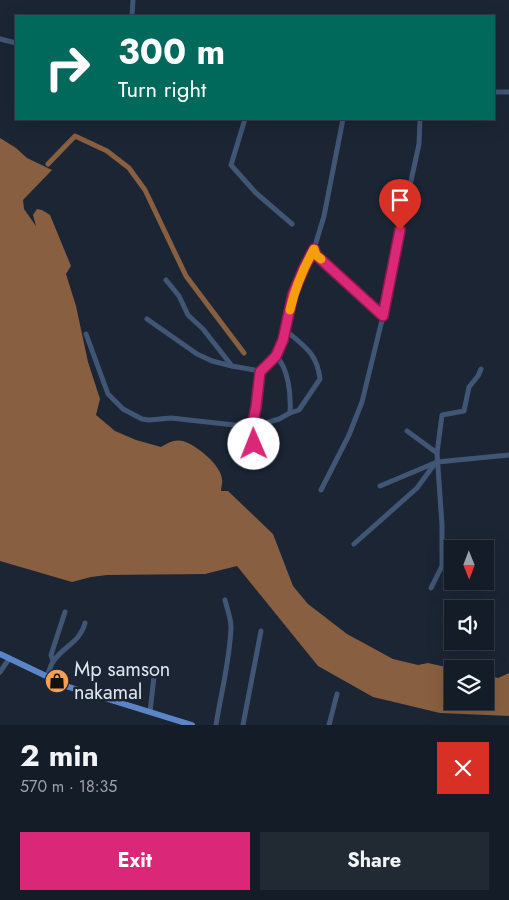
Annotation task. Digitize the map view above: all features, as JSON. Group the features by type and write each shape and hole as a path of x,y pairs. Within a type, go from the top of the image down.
{"main road":[{"path":"0,654 88,694 192,725"}],"street":[{"path":"132,15 133,0"},
{"path":"0,39 15,43"},
{"path":"495,92 509,92"},
{"path":"245,120 231,165 256,193 292,224"},
{"path":"241,456 252,448 254,444 252,427 260,372 276,356 285,330 293,294 314,249 324,216 343,120"},
{"path":"321,490 349,435 362,402 383,316 419,144 420,120"},
{"path":"314,249 316,255 383,316"},
{"path":"166,280 179,296 188,316 203,329 232,366"},
{"path":"147,319 173,339 212,362 260,372"},
{"path":"86,334 108,394 123,409 149,420 171,418 252,427 279,419 299,410 320,379 319,366 310,351 285,330"},
{"path":"276,356 281,361 285,373 291,398 290,413"},
{"path":"431,588 442,566 442,525 437,454 442,415 464,411 469,387 481,369"},
{"path":"408,431 437,454"},
{"path":"380,486 437,462 509,455"},
{"path":"354,544 416,488 437,462"},
{"path":"216,725 226,673 231,627 225,600"},
{"path":"53,661 52,655 65,612"},
{"path":"47,677 53,661 75,642 85,623"},
{"path":"243,725 261,631"},
{"path":"0,672 9,659"},
{"path":"150,712 155,668"},
{"path":"329,725 337,694"}],"shaded area":[{"path":"0,138 27,158 52,170 23,200 24,209 36,226 33,215 37,209 50,215 71,266 66,274 76,306 88,362 100,399 96,415 115,431 136,440 161,447 174,441 183,441 202,452 215,464 222,477 221,491 228,491 273,534 293,586 308,604 347,634 393,659 418,665 428,663 444,667 444,710 494,710 494,677 498,678 509,673 509,716 440,713 373,697 318,666 237,566 205,574 107,575 72,582 0,561"}],"waterway":[{"path":"48,164 75,136 107,151 129,168 145,190 186,276 244,353"}],"slow traffic":[{"path":"290,310 293,294 314,249 316,255 321,259"}],"place":[{"name":"Mp samson nakamal","path":"57,681"}],"route":[{"path":"254,444 252,427 260,372 276,356 283,340 293,294 314,249 316,255 383,316 400,230"}]}
